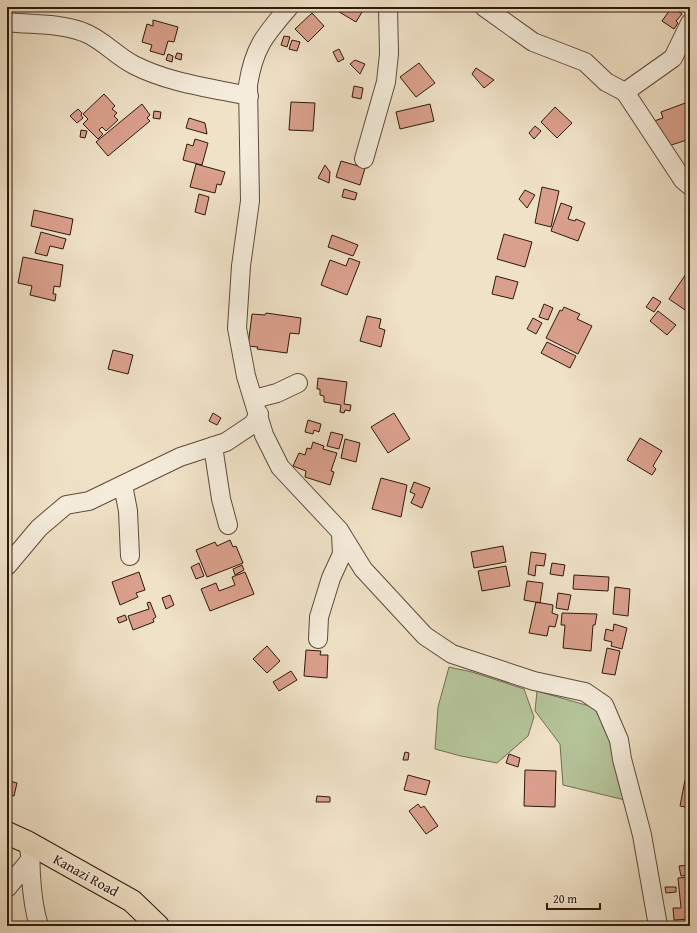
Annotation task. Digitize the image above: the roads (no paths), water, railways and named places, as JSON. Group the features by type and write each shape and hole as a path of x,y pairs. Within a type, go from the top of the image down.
{"main road":[{"name":"Kanazi Road","path":"7,833 29,850 132,901 158,926"}],"street":[{"path":"289,7 258,47 251,68 249,96 250,201 241,266 238,328 246,376 264,435 280,467 341,533 363,569 425,636 452,654 502,671 585,692 604,705 619,740 622,759 642,835 658,926"},
{"path":"364,160 386,82 388,54 388,7"},
{"path":"484,7 533,42 585,62 606,82 625,92 683,180 690,186"},
{"path":"7,22 69,28 84,32 116,55 140,68 165,77 249,96"},
{"path":"625,92 673,58 690,23"},
{"path":"7,566 39,528 66,506 89,501 180,457 226,442 253,424 256,407 277,393 298,383"},
{"path":"213,446 221,499 228,525"},
{"path":"123,484 128,511 130,556"},
{"path":"318,639 319,618 331,578 342,554 341,533"},
{"path":"7,888 29,850"},
{"path":"29,850 34,910 39,926"}]}
